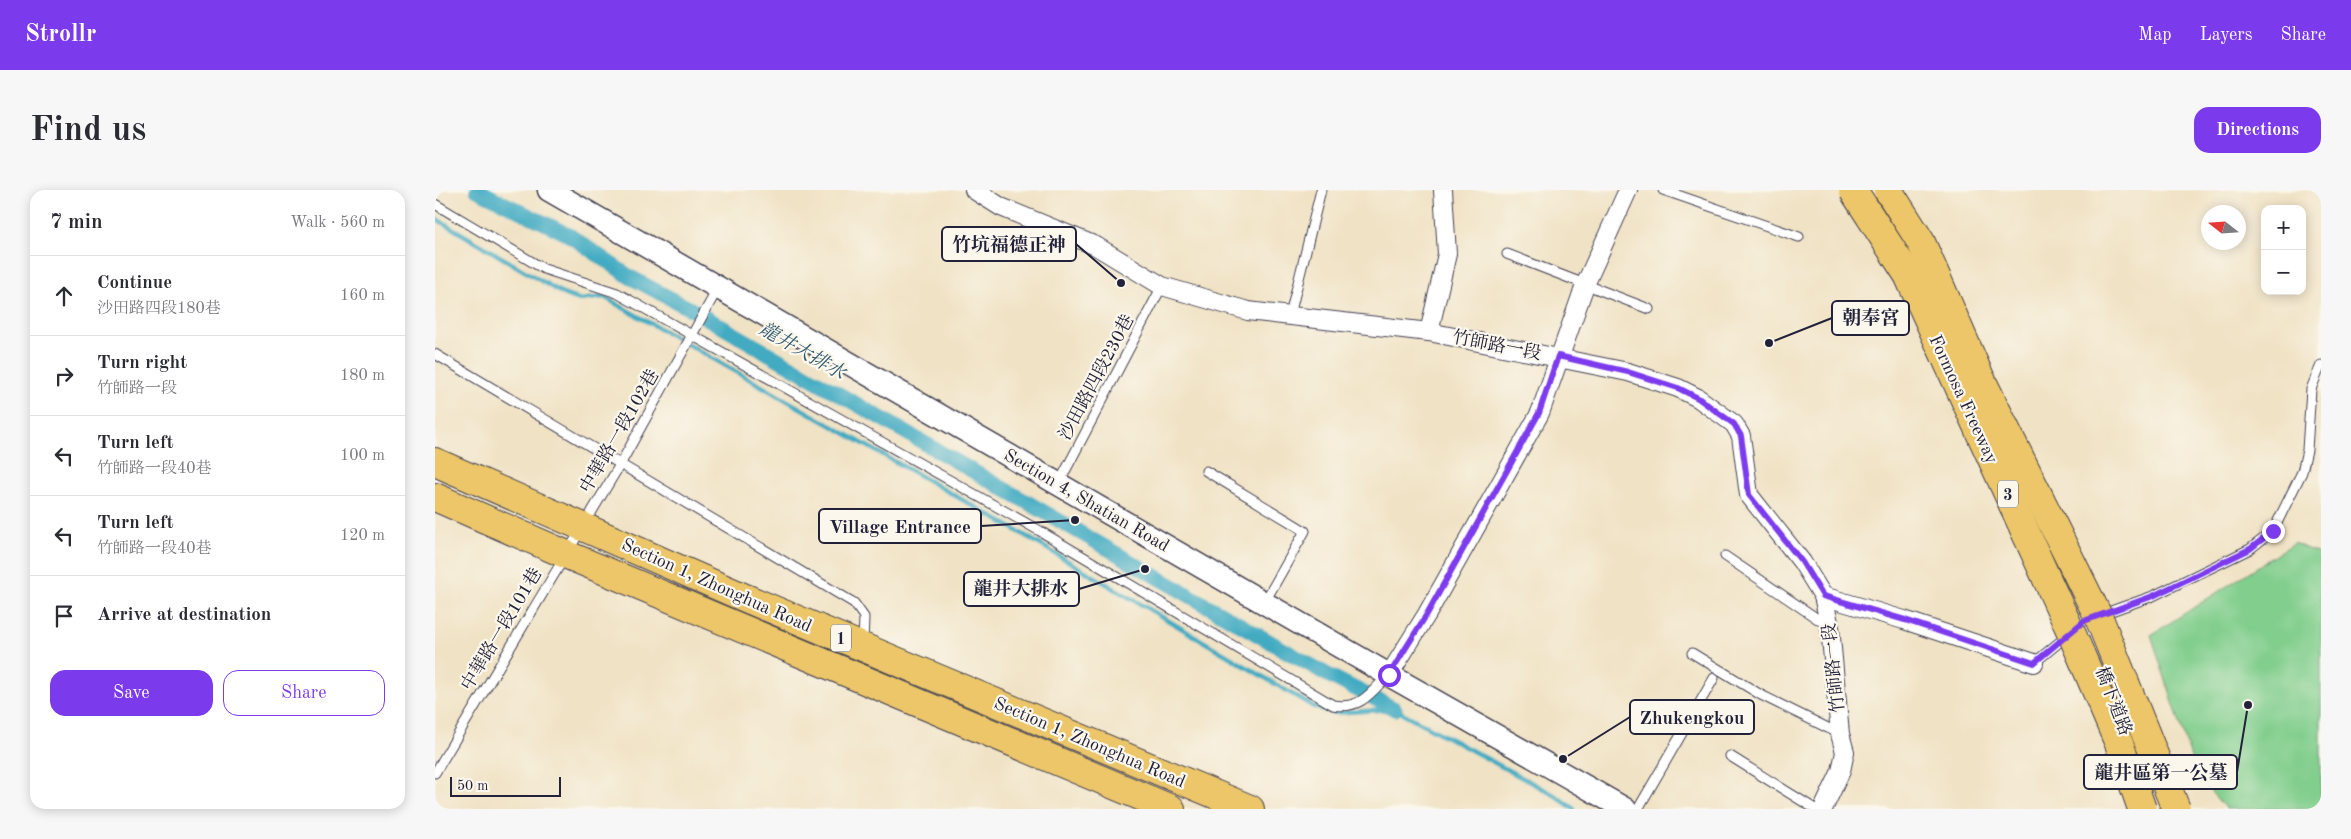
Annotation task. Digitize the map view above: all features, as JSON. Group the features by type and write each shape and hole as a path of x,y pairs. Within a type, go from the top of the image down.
{"main road":[{"name":"Formosa Freeway","path":"1853,190 1907,275 2071,632 2120,746 2142,809"},
{"name":"Formosa Freeway","path":"1888,190 1921,242 1980,378 2099,618 2176,809"},
{"name":"Section 1, Zhonghua Road","path":"435,462 743,597 1250,809"},
{"name":"Section 1, Zhonghua Road","path":"435,497 565,554 1171,809"}],"street":[{"name":"竹師路一段","path":"974,190 1001,207 1095,246 1163,286 1248,311 1429,332 1558,356 1628,372 1678,388 1698,398 1734,424 1741,436 1749,495 1802,562 1823,596 1830,627 1840,734 1845,752 1841,771 1823,809"},
{"path":"1429,332 1447,254 1443,190"},
{"path":"1389,675 1427,614 1539,413 1585,285 1628,190"},
{"name":"Section 4, Shatian Road","path":"559,192 714,296 1059,483 1389,675 1625,809"},
{"path":"1823,596 1905,620 2034,663"},
{"name":"橋下道路","path":"2084,621 2155,809"}],"lane":[{"path":"1290,315 1321,190"},
{"path":"1663,190 1799,237"},
{"path":"435,204 544,269 617,293 1040,531 1333,705 1344,707 1355,705 1389,675"},
{"path":"1507,254 1649,308"},
{"name":"沙田路四段230巷","path":"1059,483 1163,286"},
{"name":"中華路一段102巷","path":"565,554 621,463 714,296"},
{"path":"435,354 621,463 853,603 865,617 863,647"},
{"path":"2034,663 2084,621 2153,596 2250,549 2273,531 2302,472 2307,450 2311,389 2321,365"},
{"path":"1206,471 1305,531 1264,603"},
{"name":"中華路一段101巷","path":"435,773 565,554"},
{"path":"1725,556 1830,627"},
{"path":"1692,653 1761,695 1840,734"},
{"path":"1637,809 1714,678"},
{"path":"1730,756 1815,809"}],"green space":[{"path":"2294,543 2321,555 2321,809 2226,809 2197,776 2151,635"}],"waterway":[{"name":"龍井大排水","path":"477,190 569,235 630,277 698,313 1326,674 1395,709"},
{"path":"435,218 565,295 580,300 604,297 1014,529 1314,707 1333,713 1395,709 1556,796 1574,809"}],"place":[{"name":"竹坑福德正神","path":"1121,283"},
{"name":"朝奉宮","path":"1769,343"},
{"name":"Village Entrance","path":"1075,520"},
{"name":"龍井大排水","path":"1145,569"},
{"name":"龍井區第一公墓","path":"2248,705"},
{"name":"Zhukengkou","path":"1563,759"}],"route":[{"path":"1389,675 1427,614 1539,413 1558,356 1628,372 1678,388 1698,398 1734,424 1741,436 1749,495 1802,562 1823,596 1905,620 2034,663 2084,621 2153,596 2250,549 2273,531"}]}
